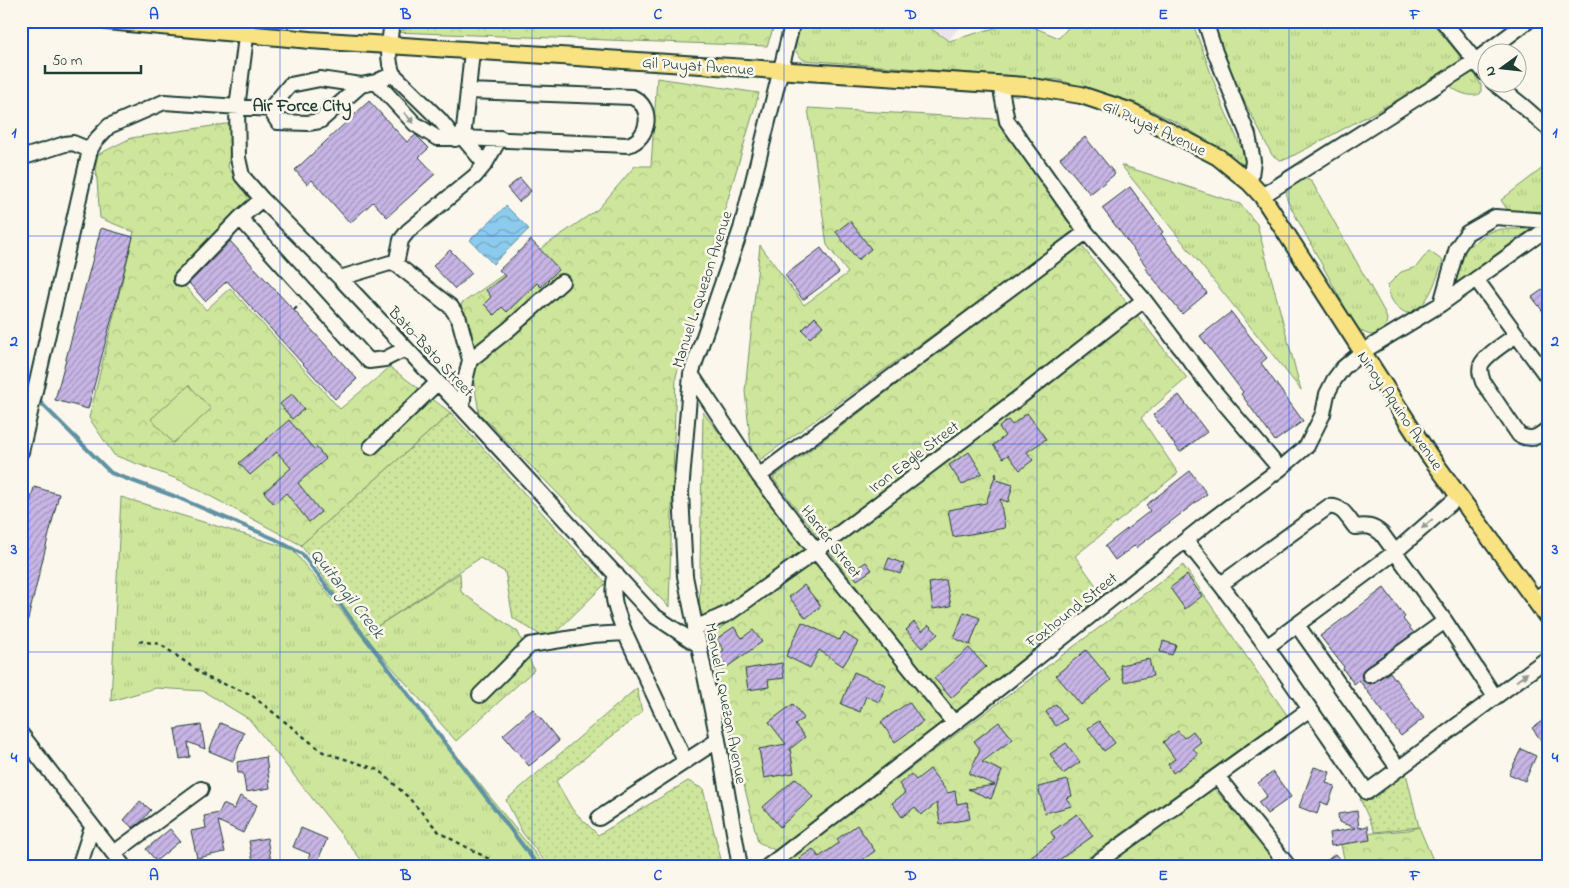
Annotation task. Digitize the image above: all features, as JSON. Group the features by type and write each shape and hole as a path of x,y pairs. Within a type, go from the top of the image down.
{"main road":[{"name":"Gil Puyat Avenue","path":"107,21 248,28 390,46 1000,84 1057,90 1132,112 1218,157 1250,183 1262,196"},
{"name":"Ninoy Aquino Avenue","path":"1262,196 1429,455 1548,618"}],"street":[{"path":"392,21 390,66 393,74 485,164"},
{"name":"Manuel L. Quezon Avenue","path":"740,867 700,646 684,576 681,492 691,374 741,229 793,21"},
{"path":"1205,21 1215,52 1248,135 1253,162 1250,183"},
{"path":"1443,21 1475,61"},
{"path":"1262,196 1475,61 1528,21"},
{"name":"Bato-Bato Street","path":"248,28 237,108 238,158 242,176 262,199 340,278 654,615 700,646"},
{"path":"459,138 468,91 472,51"},
{"path":"270,109 290,85 320,79 362,85 376,82 393,74"},
{"path":"376,82 415,124 438,138 500,138 628,145 641,137 647,116 639,100 632,97 468,91"},
{"path":"1000,84 1007,121 1086,232 1144,300 1208,384 1280,469"},
{"path":"270,109 278,122 308,123 320,121 362,85"},
{"path":"1506,92 1548,128"},
{"path":"21,452 90,150 95,141 109,126 164,102 270,109"},
{"path":"396,264 401,240 408,231 475,176 485,164 500,138"},
{"path":"21,158 73,143 90,150"},
{"path":"181,279 240,218 262,199"},
{"path":"1441,304 1457,248 1467,233 1495,217 1548,221"},
{"path":"240,218 369,361 385,359 405,349"},
{"name":"Foxhound Street","path":"767,867 1308,446 1323,414 1327,394 1334,380 1343,368 1362,352 1441,304 1548,228"},
{"path":"759,476 1086,232"},
{"path":"340,278 396,264 451,307 460,319 470,360 462,408"},
{"path":"1476,279 1548,378"},
{"path":"470,360 509,329 562,282"},
{"name":"Iron Eagle Street","path":"695,628 729,613 816,551 1144,300"},
{"path":"1516,335 1485,359 1481,366 1480,374 1483,382 1518,435 1534,438 1548,430"},
{"name":"Harrier Street","path":"691,374 759,476 816,551 954,723"},
{"path":"371,447 437,383"},
{"path":"1268,646 1395,552 1459,496"},
{"path":"1221,584 1328,507 1340,507 1355,527 1366,525 1376,528 1382,534 1445,621 1496,697"},
{"path":"1186,541 1268,646 1367,792 1548,658"},
{"path":"616,574 612,587 617,611 625,633 685,761"},
{"path":"1534,600 1548,590"},
{"path":"1370,675 1445,621"},
{"path":"1297,625 1398,768"},
{"path":"480,695 530,646 592,635 625,633"},
{"path":"1091,867 1310,709"},
{"path":"21,734 124,867"},
{"path":"599,818 718,740"},
{"path":"1217,776 1289,867"},
{"path":"114,852 201,789"},
{"path":"79,867 92,827"}],"path":[{"path":"139,641 160,644 208,678 250,694 323,752 379,770 408,797 440,833 504,867"}],"shaded area":[{"path":"922,21 964,21 949,40"}],"green space":[{"path":"435,21 684,21 739,24 740,21 776,21 767,46 394,32"},
{"path":"800,21 920,21 949,41 1019,21 1059,38 1074,21 1192,21 1222,104 1246,161 1244,164 1240,164 1222,150 1178,123 1136,103 1059,80 804,60 796,52 794,42"},
{"path":"1209,21 1431,21 1458,54 1460,64 1452,71 1287,159 1280,160 1272,155 1237,87"},
{"path":"1467,71 1475,74 1476,92 1481,93 1478,95 1464,94 1455,90 1449,84"},
{"path":"657,78 759,93 676,376 669,607 479,413 461,304 598,209 635,166 651,166"},
{"path":"808,108 1013,120 1086,224 753,465 745,391 760,245 804,305 848,273 827,245"},
{"path":"233,123 228,167 252,202 177,277 206,310 230,288 340,409 390,367 451,413 301,545 182,481 114,455 89,418 134,232 100,218 95,156 131,138"},
{"path":"1548,164 1548,211 1509,212 1501,200"},
{"path":"1121,165 1240,204 1257,224 1301,390"},
{"path":"1301,176 1312,182 1384,311 1387,319 1385,329 1381,332 1373,335 1365,333 1354,324 1287,200 1287,192 1290,186"},
{"path":"1501,229 1531,229 1452,286 1462,253 1465,249 1489,232"},
{"path":"1081,245 1187,378 1141,418 1178,473 1075,556 1102,594 955,715 773,478"},
{"path":"1429,251 1443,261 1426,301 1414,311 1406,313 1393,302 1388,285 1401,272 1416,267"},
{"path":"189,385 211,409 173,443 151,419"},
{"path":"703,412 809,550 699,621"},
{"path":"451,413 606,583 548,640 513,618 505,572 480,558 364,635 301,545"},
{"path":"121,497 292,549 546,867 367,867 249,719 203,691 156,688 111,701"},
{"path":"817,551 956,728 779,852 758,842 708,638"},
{"path":"1183,565 1287,715 1075,867 782,867 781,865"},
{"path":"460,573 461,592 518,632 534,670 456,741 364,635"},
{"path":"637,688 642,712 556,781 572,809 598,835 688,781 703,789 723,867 549,867 522,832 506,800"},
{"path":"1404,765 1419,827 1375,832 1360,799"},
{"path":"1213,788 1287,867 1250,867 1247,860 1237,867 1105,867"},
{"path":"1419,827 1436,867 1346,867 1339,836 1409,830"}],"water":[{"path":"506,206 529,229 493,264 470,240"}],"building":[{"path":"369,101 407,142 416,135 429,148 419,157 435,174 387,217 373,202 350,223 312,180 307,184 295,170"},
{"path":"1085,137 1115,174 1090,194 1060,158"},
{"path":"520,178 531,191 519,202 507,188"},
{"path":"1130,187 1163,232 1161,234 1207,293 1182,314 1145,268 1147,267 1102,208"},
{"path":"850,221 871,249 858,260 836,232"},
{"path":"101,228 133,237 88,409 55,400"},
{"path":"531,240 559,269 541,287 537,283 507,312 502,307 494,315 484,304 491,297 486,290 505,276 499,270"},
{"path":"230,241 357,379 335,399 227,281 205,301 189,283"},
{"path":"821,248 839,273 803,300 785,275"},
{"path":"450,250 472,273 455,289 433,266"},
{"path":"1548,286 1548,318 1532,297"},
{"path":"1231,312 1267,358 1261,363 1303,421 1275,441 1241,394 1243,392 1200,336"},
{"path":"815,317 823,326 810,338 802,330"},
{"path":"292,394 304,409 292,419 280,404"},
{"path":"1179,395 1207,432 1180,452 1153,415"},
{"path":"1027,413 1046,439 1027,452 1033,460 1020,470 1008,455 1003,458 993,445 1005,436 999,427 1008,420 1012,425"},
{"path":"289,420 314,449 316,447 326,459 298,483 321,512 309,522 286,493 274,504 264,492 291,468 277,452 250,475 239,463"},
{"path":"969,452 982,473 962,485 949,465"},
{"path":"1190,471 1207,494 1136,548 1134,546 1115,560 1105,546 1150,511 1146,505"},
{"path":"996,473 997,480 1013,485 1008,502 1000,499 1005,528 953,537 948,510 986,503"},
{"path":"34,487 59,494 25,631 21,630 21,539"},
{"path":"889,558 904,564 900,574 885,568"},
{"path":"866,562 872,570 857,580 851,572"},
{"path":"1187,575 1202,596 1185,609 1170,588"},
{"path":"946,580 951,606 933,609 929,583"},
{"path":"804,585 821,606 806,618 789,597"},
{"path":"1384,588 1414,633 1365,668 1361,676 1366,683 1371,684 1390,672 1424,718 1401,736 1359,680 1354,684 1343,669 1344,667 1320,636"},
{"path":"964,612 980,618 970,645 954,638"},
{"path":"802,622 839,640 844,633 858,642 843,666 819,650 810,668 786,656"},
{"path":"914,622 922,631 929,625 938,634 922,648 906,630"},
{"path":"734,627 742,638 753,630 762,642 727,667 718,654 724,650 716,639"},
{"path":"1163,641 1176,645 1172,655 1160,652"},
{"path":"969,648 986,667 951,698 934,678"},
{"path":"1086,650 1111,680 1081,705 1056,675"},
{"path":"1149,659 1153,676 1124,682 1120,665"},
{"path":"782,663 784,678 768,680 769,687 748,690 745,669"},
{"path":"854,672 886,685 879,702 866,696 860,712 841,704"},
{"path":"909,702 923,722 895,742 881,722"},
{"path":"793,704 804,718 795,725 805,737 790,749 794,773 764,778 759,749 786,744 769,722"},
{"path":"1056,704 1067,719 1056,726 1046,712"},
{"path":"533,709 559,741 529,766 503,735"},
{"path":"1548,717 1548,750 1532,728"},
{"path":"1099,721 1115,743 1104,751 1088,728"},
{"path":"999,722 1013,739 982,762 1002,771 991,799 968,789 995,785 969,774 980,749 974,741"},
{"path":"220,723 244,733 233,761 209,751"},
{"path":"201,725 205,749 188,742 190,757 180,759 175,729"},
{"path":"1178,731 1184,738 1193,731 1201,742 1193,748 1198,755 1173,773 1168,764 1175,759 1163,742"},
{"path":"1066,743 1080,762 1063,774 1050,754"},
{"path":"1521,749 1536,756 1525,781 1509,774"},
{"path":"266,757 270,788 246,792 243,773 238,773 237,762"},
{"path":"1314,767 1330,772 1326,783 1335,786 1328,805 1321,802 1317,814 1299,807"},
{"path":"930,769 948,793 955,791 957,804 967,802 970,819 940,824 937,803 921,815 915,807 902,817 892,803 905,793 899,784 911,774 916,780"},
{"path":"1273,772 1291,797 1267,814 1258,802 1267,796 1258,783"},
{"path":"796,778 813,797 780,827 763,807"},
{"path":"1068,780 1072,796 1066,798 1072,806 1045,813 1038,787"},
{"path":"240,796 257,805 243,833 218,821 225,852 197,858 191,831 206,828 204,816 219,813 223,804 234,809"},
{"path":"140,801 151,810 133,828 124,820"},
{"path":"1357,811 1359,828 1368,826 1370,840 1331,846 1329,833 1356,828 1339,822 1338,814"},
{"path":"1077,814 1093,836 1049,867 1016,867 1055,839 1051,832"},
{"path":"857,825 875,851 855,865 852,861 844,867 804,867 800,858 813,849 819,857 839,843 837,839"},
{"path":"301,828 327,839 315,867 305,867 310,854 293,847"},
{"path":"170,829 180,841 156,861 146,849"},
{"path":"267,838 272,867 254,867 249,841"},
{"path":"1335,854 1346,867 1319,867"}],"waterway":[{"name":"Quitangil Creek","path":"21,383 32,394"},
{"name":"Quitangil Creek","path":"37,399 111,473 174,496 275,539 302,554 539,867"}],"district":[{"name":"Air Force City","path":"302,105"}]}
